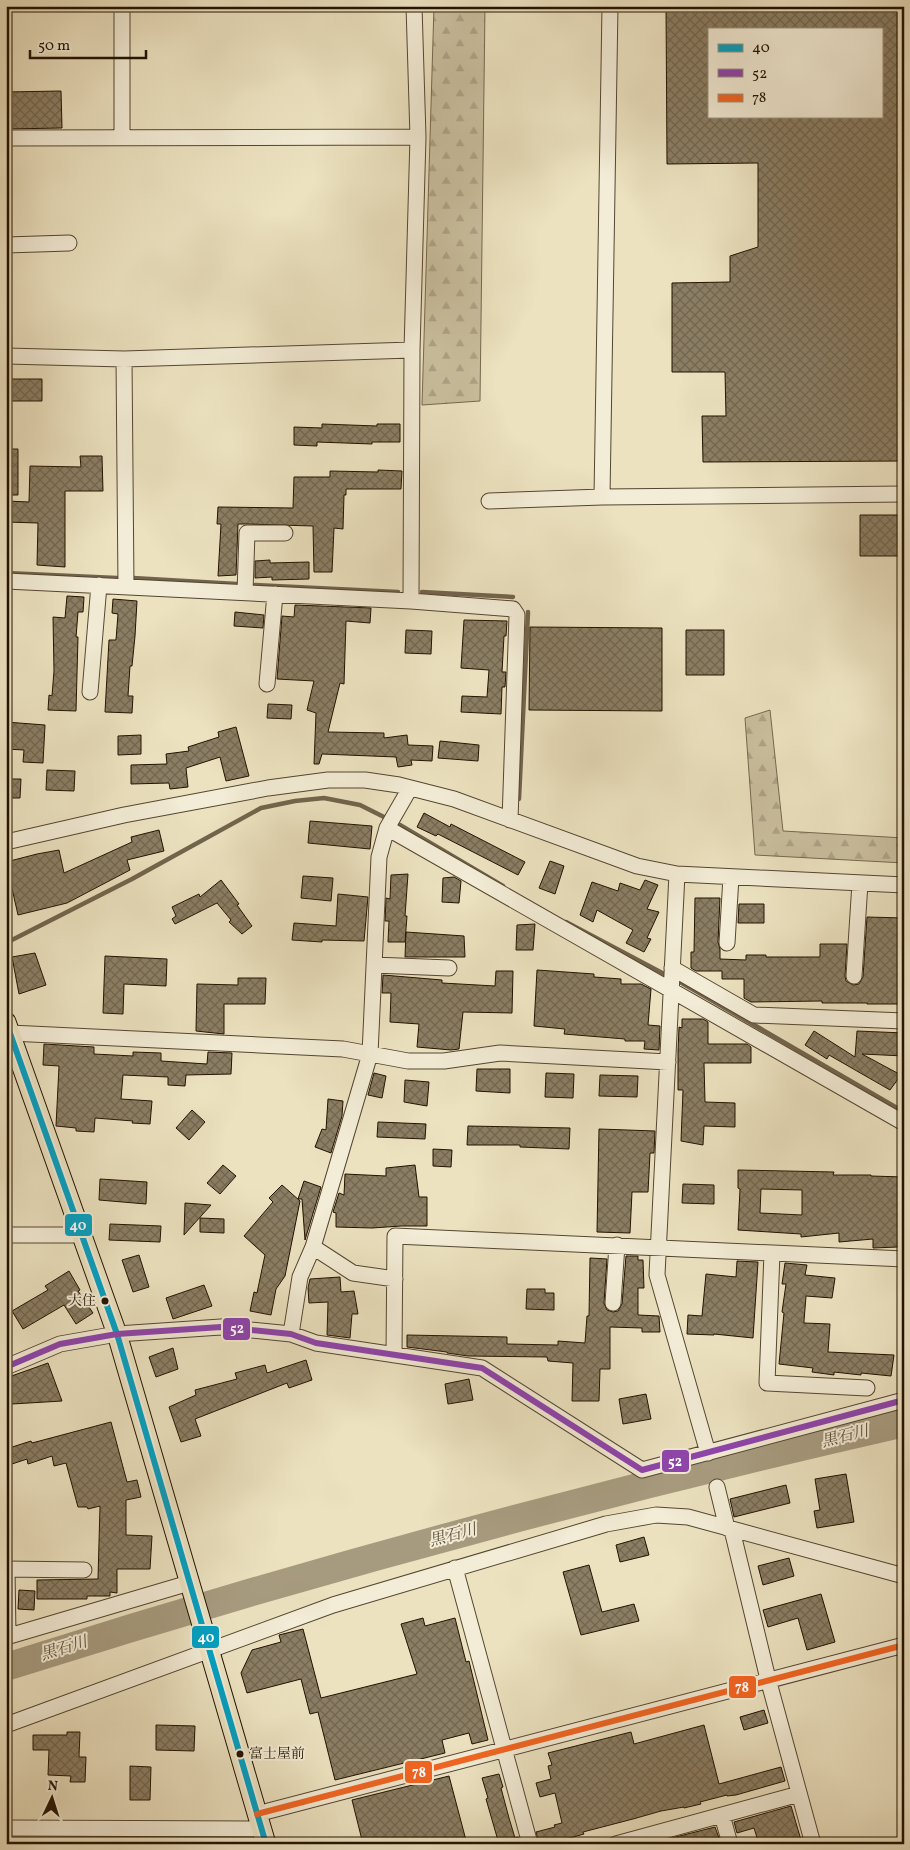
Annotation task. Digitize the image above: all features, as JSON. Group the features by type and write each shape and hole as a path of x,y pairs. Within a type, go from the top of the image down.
{"main road":[{"path":"9,1034 117,1334 261,1829"}],"street":[{"path":"122,6 122,138"},
{"path":"411,601 412,350 418,137 414,6"},
{"path":"602,497 610,6"},
{"path":"6,138 418,137"},
{"path":"6,245 69,243"},
{"path":"6,356 124,359 412,350"},
{"path":"124,359 126,587"},
{"path":"489,501 602,497 904,494"},
{"path":"244,593 247,533 285,533"},
{"path":"6,581 411,601 513,609 517,615 510,820"},
{"path":"90,692 99,585"},
{"path":"268,684 275,594"},
{"path":"6,842 124,815 300,783 328,780 365,780 410,788 454,799 638,866 677,874 904,885"},
{"path":"291,1334 300,1277 313,1247 370,1054 379,857 390,823 410,788"},
{"path":"390,823 672,980 904,1123"},
{"path":"677,874 658,1275 708,1453"},
{"path":"727,942 731,877"},
{"path":"854,976 860,883"},
{"path":"374,965 449,968"},
{"path":"672,980 754,1015 904,1021"},
{"path":"9,1034 343,1049 408,1061 444,1061 500,1053 668,1062"},
{"path":"6,1235 82,1235"},
{"path":"394,1355 395,1236 904,1259"},
{"path":"613,1303 616,1245"},
{"path":"313,1247 353,1273 395,1278"},
{"path":"772,1253 766,1383 867,1388"},
{"path":"6,1367 60,1344 117,1334 221,1328 291,1334 316,1343 482,1368 642,1470 904,1400"},
{"path":"717,1487 813,1844"},
{"path":"6,1726 333,1605 606,1524 656,1515 688,1517 904,1576"},
{"path":"84,1570 6,1568 7,1636 190,1586"},
{"path":"455,1568 530,1844"},
{"path":"6,1828 261,1829 504,1749 904,1645"},
{"path":"616,1844 799,1794"},
{"path":"722,1815 730,1844"}],"path":[{"path":"879,1844 904,1837"}],"green space":[{"path":"434,6 485,6 480,401 422,405"},
{"path":"770,710 783,831 904,838 904,863 755,855 745,718"}],"building":[{"path":"666,6 904,6 904,461 703,462 702,416 726,416 725,372 672,372 672,283 730,282 730,256 758,247 758,163 667,164"},
{"path":"61,91 62,128 6,129 6,92"},
{"path":"6,379 42,379 42,401 6,401"},
{"path":"322,424 377,426 377,424 400,424 400,442 372,442 372,444 317,442 317,446 294,445 294,427 322,428"},
{"path":"6,449 18,449 18,495 6,495"},
{"path":"80,456 102,456 103,491 65,491 65,567 37,565 38,523 6,522 6,501 29,502 30,466 81,467"},
{"path":"378,470 402,471 401,489 346,489 346,495 344,495 343,529 334,528 332,572 314,572 313,526 238,524 236,575 218,576 221,524 217,524 218,507 293,508 294,477 330,477 330,471 378,472"},
{"path":"860,515 904,515 904,556 860,556"},
{"path":"270,560 270,563 309,562 309,579 272,580 272,577 255,578 255,561"},
{"path":"67,596 84,597 83,612 78,612 76,637 78,637 76,711 48,710 49,695 52,696 54,671 53,617 65,618"},
{"path":"113,599 137,601 128,696 133,696 132,713 105,712 109,640 116,640 118,614 112,613"},
{"path":"295,605 371,608 370,623 346,621 344,684 340,683 328,732 384,733 384,738 407,735 408,745 433,746 432,761 411,760 412,765 398,767 396,757 322,754 319,764 314,764 316,713 307,710 314,681 277,679 282,616 294,617"},
{"path":"235,612 264,615 263,628 234,626"},
{"path":"464,620 507,621 506,636 504,636 502,672 506,672 505,687 502,687 501,714 461,712 462,696 487,697 489,670 461,668"},
{"path":"530,627 662,628 662,711 529,710"},
{"path":"406,630 432,631 431,654 405,653"},
{"path":"686,630 724,630 724,675 686,675"},
{"path":"268,704 292,705 291,719 267,718"},
{"path":"6,722 45,725 43,763 23,762 24,750 6,749"},
{"path":"236,727 249,776 226,781 220,757 186,768 188,787 170,789 169,783 131,784 131,765 167,764 166,754 189,751 188,747 219,737 218,732"},
{"path":"141,735 141,754 118,755 118,736"},
{"path":"440,741 479,745 478,761 438,758"},
{"path":"47,770 75,771 74,791 46,790"},
{"path":"6,779 21,779 20,798 6,798"},
{"path":"424,813 450,827 451,824 525,862 518,875 438,834 436,836 417,827"},
{"path":"310,821 372,826 370,849 308,843"},
{"path":"159,830 164,851 127,860 130,870 67,903 18,915 6,862 59,850 64,873 132,842 131,837"},
{"path":"550,861 564,866 555,894 539,888"},
{"path":"408,874 405,942 388,942 389,921 385,921 386,898 390,899 391,875"},
{"path":"303,876 333,878 331,901 301,898"},
{"path":"454,877 461,881 459,903 442,902 443,878"},
{"path":"221,880 239,904 237,905 252,926 242,934 229,922 231,920 217,903 175,924 172,919 176,916 172,907 199,894 200,897"},
{"path":"645,880 658,885 647,909 659,912 647,938 651,939 644,952 626,943 633,930 597,910 593,922 580,915 592,882 618,891 620,883 640,890"},
{"path":"338,894 368,897 364,941 322,940 322,942 292,940 294,923 336,926"},
{"path":"695,898 720,898 718,942 720,959 746,960 746,955 820,957 820,944 847,944 845,976 846,981 853,985 859,984 863,977 867,917 904,918 904,1004 822,1003 822,1001 751,1002 744,998 744,979 722,979 722,971 696,971 691,968 691,952 694,952"},
{"path":"739,904 764,904 764,923 738,923"},
{"path":"535,924 533,950 516,950 517,925"},
{"path":"406,932 464,936 465,957 405,957"},
{"path":"35,953 46,985 19,994 12,957"},
{"path":"105,956 167,959 166,986 124,984 123,1014 103,1013"},
{"path":"537,970 594,974 594,977 621,979 621,984 641,984 651,989 648,1025 660,1026 659,1050 644,1049 645,1041 625,1041 625,1039 564,1034 565,1029 534,1026"},
{"path":"496,971 513,971 512,1013 463,1012 459,1049 417,1047 419,1024 390,1022 391,993 382,993 383,975 442,980 442,983 495,986"},
{"path":"238,978 266,978 265,1004 224,1004 224,1034 196,1031 197,984 238,985"},
{"path":"682,1019 703,1019 708,1022 708,1044 747,1044 751,1047 751,1063 704,1063 705,1102 735,1103 735,1127 704,1126 703,1145 681,1141 683,1090 678,1090 678,1051 679,1027 682,1028"},
{"path":"814,1031 855,1057 857,1031 904,1033 904,1056 862,1054 901,1075 890,1090 829,1055 827,1059 805,1045"},
{"path":"44,1044 94,1047 94,1054 133,1056 133,1052 161,1053 161,1061 207,1064 208,1052 232,1053 231,1074 186,1075 185,1086 168,1085 168,1077 123,1075 121,1099 152,1101 150,1124 95,1118 94,1132 76,1131 76,1128 56,1126 59,1066 43,1065"},
{"path":"477,1069 510,1069 510,1093 476,1091"},
{"path":"374,1073 386,1076 382,1098 368,1095"},
{"path":"546,1073 574,1074 573,1098 545,1097"},
{"path":"600,1075 638,1076 637,1097 599,1096"},
{"path":"405,1080 429,1082 427,1106 404,1102"},
{"path":"328,1099 343,1101 342,1116 331,1153 315,1147 322,1129 326,1130"},
{"path":"192,1110 205,1122 189,1140 176,1128"},
{"path":"378,1122 426,1124 425,1139 377,1137"},
{"path":"468,1126 570,1128 569,1149 520,1147 520,1145 467,1145"},
{"path":"599,1129 655,1131 654,1153 650,1153 648,1192 632,1192 630,1233 597,1232"},
{"path":"433,1149 452,1150 451,1167 433,1166"},
{"path":"223,1165 236,1176 220,1194 207,1183"},
{"path":"415,1165 419,1197 427,1197 427,1226 336,1227 336,1213 333,1212 339,1193 344,1195 345,1174 386,1176 386,1168"},
{"path":"738,1170 834,1172 833,1175 904,1177 904,1205 900,1205 898,1247 873,1248 873,1239 839,1242 839,1233 801,1237 801,1234 738,1230 740,1189 738,1188","holes":["761,1189 802,1190 802,1215 760,1213"]},
{"path":"100,1179 147,1182 146,1204 99,1200"},
{"path":"304,1181 321,1187 305,1240 302,1199 298,1199"},
{"path":"683,1184 714,1185 714,1204 682,1203"},
{"path":"282,1185 300,1201 285,1276 276,1289 271,1315 250,1311 254,1292 257,1293 265,1255 244,1236 273,1202 269,1198"},
{"path":"185,1203 211,1205 184,1235"},
{"path":"200,1218 224,1219 224,1233 200,1232"},
{"path":"110,1224 161,1226 160,1242 109,1240"},
{"path":"139,1255 149,1287 133,1292 122,1260"},
{"path":"626,1256 638,1256 638,1260 643,1260 644,1288 638,1288 638,1315 659,1316 660,1332 642,1332 642,1328 610,1327 610,1369 600,1369 599,1401 572,1401 573,1363 548,1361 547,1357 468,1356 407,1347 407,1335 507,1337 507,1344 558,1345 558,1341 585,1343 587,1316 589,1316 590,1258 607,1259 604,1303 607,1310 613,1312 618,1311 622,1304"},
{"path":"737,1261 758,1262 753,1338 714,1334 687,1334 688,1315 702,1316 706,1274 736,1277"},
{"path":"785,1263 807,1265 805,1275 835,1278 832,1298 806,1296 804,1323 830,1324 828,1352 894,1355 891,1376 834,1372 834,1375 812,1372 813,1368 779,1364 784,1313 782,1312 786,1284 782,1284"},
{"path":"69,1271 80,1290 78,1291 93,1313 76,1324 64,1305 23,1329 12,1311 48,1290 45,1286"},
{"path":"340,1277 341,1292 354,1291 358,1314 352,1314 350,1338 327,1335 328,1302 309,1303 308,1288 310,1279"},
{"path":"204,1285 212,1306 173,1319 166,1298"},
{"path":"527,1289 545,1289 545,1293 554,1293 554,1310 526,1309"},
{"path":"173,1348 178,1369 156,1377 149,1357"},
{"path":"306,1360 312,1380 289,1388 287,1383 195,1419 201,1436 181,1442 169,1407 196,1395 195,1390 237,1379 235,1373 265,1365 267,1373"},
{"path":"48,1363 62,1401 12,1404 6,1385 6,1378"},
{"path":"469,1379 473,1400 448,1404 445,1384"},
{"path":"646,1394 651,1419 623,1424 619,1399"},
{"path":"111,1422 127,1482 137,1480 141,1497 126,1500 126,1535 152,1536 150,1569 117,1569 117,1593 110,1592 110,1596 87,1596 87,1599 37,1599 37,1580 98,1579 100,1506 88,1509 87,1507 78,1507 66,1463 54,1466 52,1456 28,1464 27,1459 6,1466 6,1449 31,1441 32,1443"},
{"path":"846,1474 854,1522 817,1528 814,1511 820,1510 815,1479"},
{"path":"786,1485 790,1503 734,1517 730,1499"},
{"path":"644,1537 649,1555 620,1562 616,1545"},
{"path":"789,1558 794,1576 763,1585 758,1566"},
{"path":"589,1565 602,1612 634,1604 639,1621 581,1635 563,1572"},
{"path":"19,1590 35,1591 34,1610 18,1609"},
{"path":"821,1594 835,1642 807,1650 798,1618 768,1627 763,1610"},
{"path":"423,1618 425,1626 455,1618 466,1662 469,1661 488,1740 472,1744 469,1733 442,1740 445,1753 335,1780 318,1712 310,1714 301,1679 247,1693 241,1673 252,1650 281,1642 279,1635 303,1629 321,1698 417,1674 401,1624"},
{"path":"764,1710 768,1723 744,1730 740,1717"},
{"path":"156,1725 195,1726 194,1751 156,1750"},
{"path":"704,1725 719,1784 781,1767 785,1781 736,1795 727,1795 700,1802 701,1804 661,1811 583,1832 584,1834 559,1841 539,1844 536,1832 562,1823 555,1793 540,1797 536,1783 551,1779 548,1766 552,1765 548,1753 631,1732 634,1744"},
{"path":"67,1732 80,1732 79,1757 86,1757 85,1782 70,1782 71,1776 48,1775 49,1750 33,1750 33,1735 67,1735"},
{"path":"130,1766 151,1767 150,1800 130,1800"},
{"path":"499,1774 515,1838 518,1837 520,1844 499,1844 482,1778"},
{"path":"449,1776 467,1844 363,1844 352,1800"},
{"path":"791,1806 801,1840 788,1844 759,1844 754,1828 737,1833 734,1822"},
{"path":"715,1827 719,1838 707,1842 708,1844 665,1844 664,1840"}],"waterway":[{"path":"6,573 117,578"},
{"path":"133,578 237,584"},
{"path":"255,585 398,592"},
{"path":"422,592 513,597"},
{"path":"519,799 528,612"},
{"path":"6,943 132,879 261,808 295,801 324,798 360,805 400,825 503,886"},
{"path":"566,922 668,976"},
{"path":"675,979 904,1112"},
{"name":"黒石川","path":"6,1667 229,1599 452,1536 677,1477 904,1423"}],"transit line":[{"name":"40","path":"6,1022 117,1334 266,1844"},
{"name":"52","path":"6,1367 60,1344 117,1334 221,1327 291,1334 316,1343 482,1368 642,1470 904,1400"},
{"name":"78","path":"257,1814 904,1645"}],"place":[{"name":"大住","path":"105,1301"},
{"name":"富士屋前","path":"240,1754"}]}
